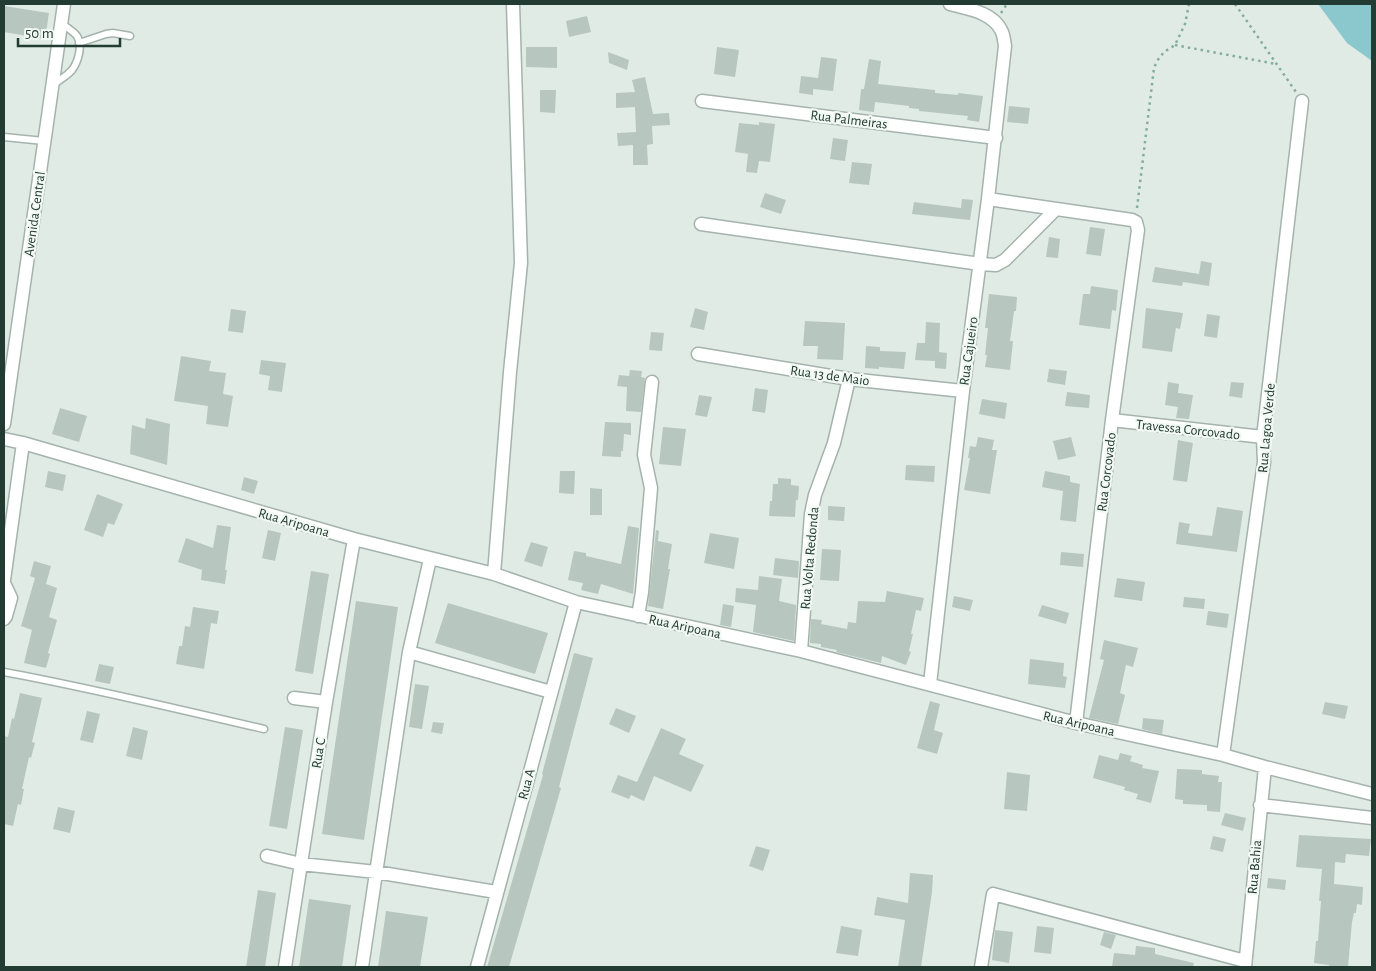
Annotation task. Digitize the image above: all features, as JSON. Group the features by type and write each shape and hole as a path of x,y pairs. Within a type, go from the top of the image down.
{"street":[{"name":"Avenida Central","path":"4,424 64,4"},
{"path":"494,574 510,372 521,263 513,4"},
{"name":"Rua Cajueiro","path":"930,684 963,391 996,138 1005,46 1002,32 995,20 978,12 950,4"},
{"name":"Rua Palmeiras","path":"702,101 996,138"},
{"name":"Rua Lagoa Verde","path":"1223,755 1264,462 1263,437 1302,101"},
{"path":"988,199 1127,219 1136,222"},
{"path":"701,224 996,265 1005,260 1056,208"},
{"name":"Rua Corcovado","path":"1076,723 1112,420 1138,230 1136,222"},
{"name":"Rua 13 de Maio","path":"698,354 849,379 963,391"},
{"name":"Rua Volta Redonda","path":"800,651 811,514 815,495 834,443 849,379"},
{"path":"638,616 642,592 651,488 644,455 652,382"},
{"name":"Travessa Corcovado","path":"1112,420 1263,437"},
{"name":"Rua Aripoana","path":"4,439 354,539 494,574 576,602 800,651 1076,723 1223,755 1372,794"},
{"path":"4,619 10,598 4,581 23,443"},
{"name":"Rua C","path":"285,967 326,702 354,539"},
{"path":"362,967 409,652 430,559"},
{"name":"Rua A","path":"477,967 576,602"},
{"path":"409,652 551,692"},
{"path":"294,698 326,702"},
{"name":"Rua Bahia","path":"1245,964 1265,767"},
{"path":"1260,805 1372,818"},
{"path":"266,856 301,864 376,872 496,892"},
{"path":"981,967 993,894 1245,964"}],"lane":[{"path":"52,85 71,71 76,64 80,52 76,36 61,23"},
{"path":"79,43 113,33 130,36"},
{"path":"4,137 44,141"},
{"path":"4,672 116,694 264,729"}],"path":[{"path":"1136,222 1154,68 1164,52 1175,45 1185,24 1189,4"},
{"path":"1235,4 1302,101"},
{"path":"1175,45 1276,64"}],"water":[{"path":"1318,4 1372,4 1372,61 1347,43"}],"building":[{"path":"4,6 49,13 45,39 4,32"},
{"path":"587,16 591,32 569,37 566,21"},
{"path":"526,47 557,47 557,68 526,67"},
{"path":"717,47 739,50 735,77 714,74"},
{"path":"608,52 629,60 627,70 609,63"},
{"path":"821,57 837,59 833,91 813,89 813,95 799,93 801,76 818,78"},
{"path":"869,59 881,61 878,84 935,90 935,93 983,96 979,122 967,120 968,116 919,111 919,109 909,108 909,106 875,102 874,112 859,110 861,89 864,89"},
{"path":"645,77 653,114 669,113 670,125 652,126 653,144 647,145 648,165 633,165 633,145 618,146 617,133 636,132 635,107 616,108 616,93 635,92 632,80"},
{"path":"540,90 556,90 555,113 540,112"},
{"path":"1009,106 1030,108 1028,124 1007,122"},
{"path":"759,122 775,124 770,162 759,161 757,173 746,172 748,154 735,152 739,123 759,125"},
{"path":"833,138 848,140 845,161 830,159"},
{"path":"852,162 872,164 869,185 849,183"},
{"path":"765,193 786,200 781,214 760,207"},
{"path":"962,199 973,200 970,220 912,214 914,202 961,208"},
{"path":"1090,227 1105,229 1101,256 1086,254"},
{"path":"1049,237 1060,239 1058,258 1046,257"},
{"path":"1201,261 1212,263 1209,286 1183,282 1182,286 1152,282 1155,267 1199,274"},
{"path":"1091,286 1118,290 1116,311 1112,310 1110,329 1079,325 1083,294 1090,294"},
{"path":"989,294 1017,297 1010,341 1013,341 1010,370 985,367 988,328 985,328"},
{"path":"695,308 708,312 704,330 690,327"},
{"path":"1146,308 1183,313 1180,329 1176,328 1172,352 1142,348"},
{"path":"231,309 246,311 243,333 228,331"},
{"path":"1207,314 1220,316 1217,338 1204,336"},
{"path":"805,321 845,323 843,360 817,359 818,346 803,346"},
{"path":"926,322 940,323 939,352 947,353 946,369 935,368 935,361 915,360 917,343 925,343"},
{"path":"651,332 664,333 662,351 649,350"},
{"path":"866,346 880,347 880,351 906,352 904,369 865,368"},
{"path":"181,356 211,361 209,371 226,373 223,394 233,396 228,427 206,424 208,406 174,401"},
{"path":"261,360 286,363 282,392 268,390 270,376 259,374"},
{"path":"1049,369 1067,371 1065,385 1047,382"},
{"path":"630,370 642,371 641,377 645,378 641,412 626,411 627,387 617,386 619,375 629,376"},
{"path":"1168,382 1179,384 1178,393 1193,395 1189,419 1176,418 1178,407 1165,405"},
{"path":"1231,382 1244,383 1242,398 1229,396"},
{"path":"755,388 768,390 765,413 752,411"},
{"path":"1067,392 1090,395 1089,408 1065,406"},
{"path":"699,395 712,397 707,417 695,415"},
{"path":"982,399 1007,403 1005,419 979,414"},
{"path":"60,408 87,416 79,442 52,434"},
{"path":"146,418 170,424 167,465 130,454 132,425 145,429"},
{"path":"605,422 631,423 631,435 624,434 621,457 602,456"},
{"path":"663,427 686,429 681,466 659,464"},
{"path":"978,437 994,440 992,450 997,450 990,494 964,490 970,458 968,458 970,446 976,447"},
{"path":"1071,437 1076,456 1058,460 1053,441"},
{"path":"1178,440 1193,443 1187,482 1173,480"},
{"path":"906,465 935,466 934,482 905,480"},
{"path":"48,471 66,475 63,491 45,487"},
{"path":"560,471 575,471 574,494 559,493"},
{"path":"1045,471 1070,476 1070,482 1080,484 1076,522 1060,520 1063,491 1042,487"},
{"path":"244,477 258,481 254,494 241,490"},
{"path":"778,478 791,479 791,485 799,486 795,517 769,516 773,484 778,484"},
{"path":"590,488 602,489 602,515 590,515"},
{"path":"97,494 123,504 114,525 108,523 103,537 84,530"},
{"path":"828,506 845,507 844,521 828,520"},
{"path":"1217,507 1243,511 1237,552 1176,544 1179,522 1190,524 1188,533 1212,536"},
{"path":"217,525 231,527 225,584 201,580 202,570 178,562 186,538 213,548"},
{"path":"628,526 639,528 633,594 601,584 598,594 581,590 583,583 568,580 574,551 586,553 586,556 621,564"},
{"path":"268,530 281,533 275,561 262,558"},
{"path":"656,530 659,531 658,541 672,544 663,609 648,606"},
{"path":"710,533 739,538 734,569 704,563"},
{"path":"531,542 548,547 542,567 524,561"},
{"path":"822,549 841,550 839,581 820,580"},
{"path":"1061,552 1084,554 1083,567 1060,565"},
{"path":"775,558 799,561 798,578 773,575"},
{"path":"34,561 51,566 46,584 57,588 49,617 57,620 46,668 24,663 32,630 21,626 35,578 30,576"},
{"path":"311,571 329,574 313,674 295,671"},
{"path":"759,576 782,579 779,601 796,605 794,641 753,632 756,605 735,602 736,588 758,590"},
{"path":"1117,578 1145,582 1142,601 1114,597"},
{"path":"887,591 924,598 921,611 916,610 911,634 913,634 909,651 911,652 906,665 882,656 881,663 836,652 837,650 821,647 821,644 810,643 811,619 822,620 821,624 847,629 848,622 856,623 858,601 885,602"},
{"path":"954,596 973,600 970,611 952,607"},
{"path":"1184,597 1205,599 1204,609 1183,607"},
{"path":"356,601 398,607 364,840 322,834"},
{"path":"448,603 548,633 535,674 435,643"},
{"path":"723,604 734,606 731,627 720,625"},
{"path":"1042,605 1069,613 1066,624 1038,616"},
{"path":"193,607 219,611 217,624 211,623 204,669 176,664 179,646 182,646 185,626 190,627"},
{"path":"1208,611 1229,614 1227,628 1206,625"},
{"path":"1104,640 1138,648 1133,667 1126,665 1120,693 1125,695 1118,724 1089,718 1104,660 1100,659"},
{"path":"574,653 593,658 559,787 561,788 509,967 487,967 543,775"},
{"path":"1030,659 1064,663 1063,676 1067,677 1065,688 1028,684"},
{"path":"99,664 114,667 110,684 95,681"},
{"path":"415,684 429,686 422,729 409,727"},
{"path":"20,693 42,698 32,742 35,743 31,758 29,757 22,789 24,789 21,805 18,804 13,826 4,824 4,736 8,737"},
{"path":"930,701 940,704 934,730 943,733 937,754 917,748"},
{"path":"1325,702 1348,706 1345,719 1322,714"},
{"path":"616,708 636,716 629,733 609,724"},
{"path":"87,711 100,714 93,743 80,740"},
{"path":"1143,718 1164,720 1162,734 1142,729"},
{"path":"433,722 444,723 442,734 431,732"},
{"path":"133,727 148,731 142,760 126,756"},
{"path":"285,727 303,730 287,829 269,826"},
{"path":"661,728 686,739 679,754 704,765 691,792 654,776 644,801 631,795 629,799 611,792 618,775 637,782"},
{"path":"1120,753 1132,756 1130,761 1143,765 1142,768 1159,771 1151,803 1136,799 1138,794 1124,790 1125,787 1093,778 1099,755 1118,760"},
{"path":"1177,769 1202,770 1202,774 1219,776 1218,782 1222,782 1220,812 1207,811 1207,805 1183,804 1183,800 1175,799"},
{"path":"1007,772 1030,775 1027,811 1004,809"},
{"path":"58,807 75,811 70,833 53,829"},
{"path":"1225,813 1246,818 1243,831 1221,825"},
{"path":"1299,835 1371,839 1369,856 1346,854 1345,863 1335,862 1334,884 1363,887 1362,905 1357,904 1352,922 1348,967 1329,967 1329,965 1314,963 1316,941 1318,941 1322,869 1296,867"},
{"path":"1213,836 1226,839 1223,852 1210,849"},
{"path":"756,846 770,850 763,871 749,866"},
{"path":"910,873 933,875 932,892 921,967 898,967 905,920 874,915 877,897 908,903"},
{"path":"1268,878 1286,880 1285,890 1267,888"},
{"path":"258,890 276,893 265,967 246,967"},
{"path":"309,899 351,905 342,967 299,967"},
{"path":"386,911 428,917 420,967 378,967"},
{"path":"841,926 862,930 858,956 836,953"},
{"path":"1037,926 1054,928 1051,954 1034,952"},
{"path":"995,930 1013,932 1009,963 992,960"},
{"path":"1104,932 1116,935 1111,949 1100,945"},
{"path":"1136,946 1155,948 1155,954 1194,963 1193,967 1112,967 1114,953 1135,955"}]}
